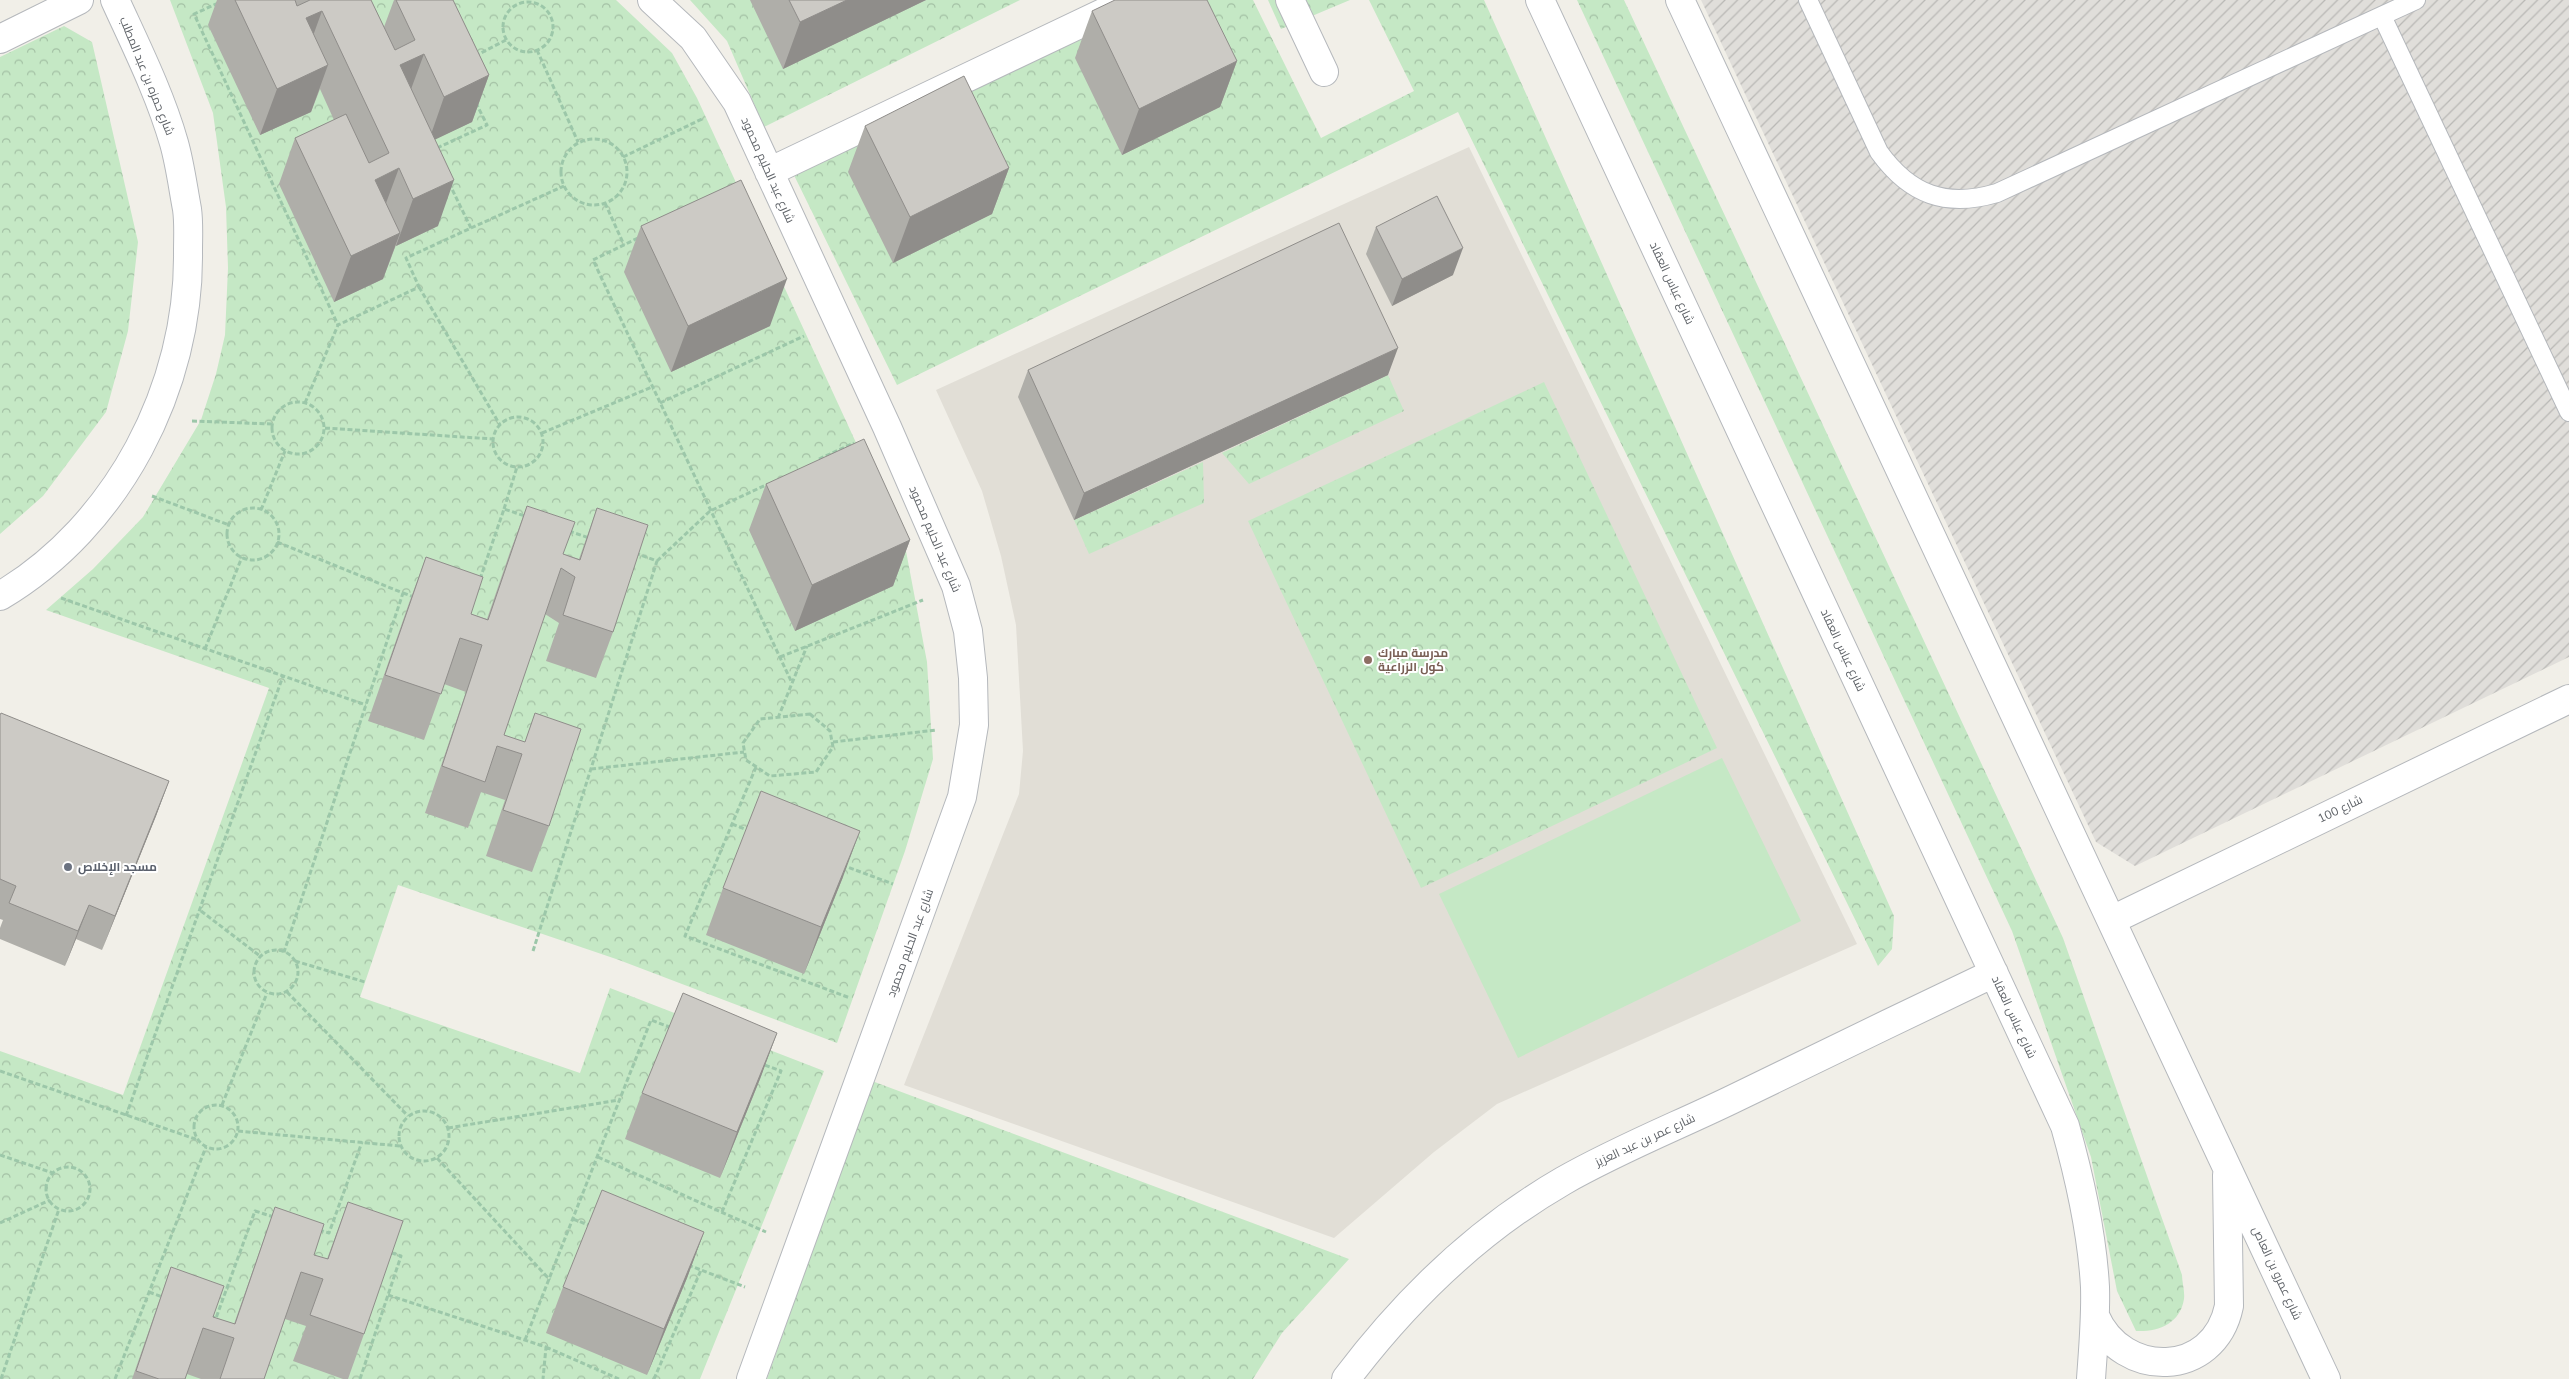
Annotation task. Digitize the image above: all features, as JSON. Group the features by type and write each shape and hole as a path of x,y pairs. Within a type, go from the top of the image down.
{"street":[{"path":"0,39 79,0"},
{"name":"شارع حمزه بن عبد المطلب","path":"10,590 57,554 90,520 118,484 154,419 177,352 189,283 188,212 174,143 149,77 115,0"},
{"name":"شارع عبد الحليم محمود","path":"652,0 693,38 738,102 838,320 956,586 968,632 974,678 974,725 962,797 751,1379"},
{"path":"769,172 1130,0"},
{"path":"1290,0 1324,72"},
{"name":"شارع عباس العقاد","path":"1540,0 2065,1126 2080,1179 2090,1232 2095,1314"},
{"path":"1680,0 2227,1166 2229,1306 2225,1325 2216,1342 2204,1356 2187,1366 2167,1370 2147,1369 2128,1362 2113,1350 2101,1333 2095,1314"},
{"name":"شارع 100","path":"2112,920 2569,699"},
{"name":"شارع عمر بن عبد العزيز","path":"1346,1379 1372,1345 1414,1299 1459,1256 1508,1216 1562,1181 1618,1151 1676,1126 1994,973"},
{"name":"شارع عمرو بن العاص","path":"2227,1166 2326,1379"},
{"path":"2091,1379 2095,1314"}],"lane":[{"path":"1808,0 1879,152 1891,168 1905,182 1922,192 1940,198 1959,200 1978,199 1997,193 2416,0"},
{"path":"2382,16 2569,412"}],"path":[{"path":"225,0 194,14 338,325"},
{"path":"516,2 526,2 542,6 552,19 552,35 548,42 536,50 519,51 506,40 502,24 516,2"},
{"path":"466,60 506,40"},
{"path":"536,50 578,142"},
{"path":"433,151 487,125 474,99"},
{"path":"623,157 738,102"},
{"path":"598,138 608,141 623,157 627,167 626,178 615,197 605,203 595,205 584,203 574,198 564,186 560,169 563,158 578,142 598,138"},
{"path":"445,177 471,228"},
{"path":"500,425 419,287 406,258 564,186"},
{"path":"605,203 624,245"},
{"path":"641,236 593,260 792,683"},
{"path":"305,402 338,325 419,287"},
{"path":"660,403 838,320"},
{"path":"542,433 652,387"},
{"path":"305,402 319,412 325,428 319,445 312,451 294,455 285,452 274,440 272,424 274,416 287,404 305,402"},
{"path":"523,417 530,420 542,433 542,449 539,456 533,462 518,467 510,466 497,456 493,439 500,425 507,419 523,417"},
{"path":"154,419 272,424"},
{"path":"816,461 886,427"},
{"path":"325,428 493,439"},
{"path":"261,510 285,452"},
{"path":"480,580 518,467"},
{"path":"533,951 657,561 710,512 772,482"},
{"path":"118,484 229,525"},
{"path":"247,509 261,510 271,515 276,522 278,530 277,542 271,553 263,558 255,560 242,557 232,550 228,542 229,525 240,512 247,509"},
{"path":"504,509 531,518"},
{"path":"567,530 594,539"},
{"path":"277,542 421,600"},
{"path":"630,552 657,561"},
{"path":"205,649 242,557"},
{"path":"780,657 956,586"},
{"path":"10,590 205,649 366,705"},
{"path":"284,952 402,593"},
{"path":"778,718 807,646"},
{"path":"126,1116 201,911 283,676"},
{"path":"810,714 830,731 832,742 833,747 816,772 770,776 746,760 743,742 760,719 810,714"},
{"path":"832,742 974,725"},
{"path":"592,769 744,752"},
{"path":"756,767 685,936 885,1011"},
{"path":"732,824 760,834"},
{"path":"834,862 927,897"},
{"path":"201,911 260,956"},
{"path":"295,961 298,974 292,987 287,992 274,995 261,989 254,976 256,962 260,956 273,950 284,952 295,961 365,982"},
{"path":"287,992 408,1116"},
{"path":"222,1105 267,993"},
{"path":"525,1340 651,1020 679,1031"},
{"path":"722,1212 781,1071 753,1060"},
{"path":"0,1073 198,1140 206,1147 224,1149 235,1140 238,1131 238,1119 234,1113 222,1105 214,1105 200,1111 194,1125 198,1140"},
{"path":"448,1128 620,1100"},
{"path":"420,1111 434,1112 445,1121 448,1128 449,1141 446,1148 437,1158 431,1161 416,1160 410,1157 400,1146 399,1132 403,1120 408,1116 420,1111"},
{"path":"238,1131 400,1146"},
{"path":"329,1233 362,1142"},
{"path":"115,1379 206,1147"},
{"path":"0,1155 53,1172"},
{"path":"598,1157 799,1248"},
{"path":"437,1158 550,1280"},
{"path":"66,1166 80,1170 90,1182 90,1196 80,1208 74,1211 59,1209 50,1200 46,1186 53,1172 66,1166"},
{"path":"0,1223 50,1200"},
{"path":"0,1379 59,1209"},
{"path":"208,1315 216,1318 255,1211 283,1219"},
{"path":"573,1219 592,1226"},
{"path":"310,1228 338,1236"},
{"path":"360,1379 401,1256 383,1250"},
{"path":"683,1263 780,1301"},
{"path":"654,1379 701,1270"},
{"path":"149,1292 174,1302"},
{"path":"388,1295 546,1347 619,1379"},
{"path":"544,1379 546,1347"}],"shaded area":[{"path":"1701,0 2569,0 2569,657 2135,866 2096,842"},
{"name":"مدرسة مبارك كول الزراعية","path":"1469,147 1857,944 1497,1104 1434,1152 1334,1238 904,1085 1019,794 1023,751 1016,625 1001,556 982,491 936,390"}],"green space":[{"path":"170,0 616,0 672,53 697,98 906,551 927,662 933,759 905,851 837,1043 619,960 398,885 360,997 580,1073 610,988 824,1071 700,1379 0,1379 0,1051 123,1095 269,688 46,610 93,569 143,517 201,420 216,374 225,335 228,268 226,207 213,113"},
{"path":"690,0 1020,0 764,127 727,41"},
{"path":"1132,0 1253,0 1321,138 1414,91 1369,0 1484,0 1894,916 1892,949 1878,966 1458,112 897,385 790,167"},
{"path":"1268,0 1350,0 1281,29"},
{"path":"1577,0 1624,0 2063,938 2182,1275 2184,1299 2182,1308 2178,1315 2167,1325 2152,1330 2136,1331 2117,1291 2091,1157 2012,931"},
{"path":"64,26 92,42 138,242 128,331 106,412 43,496 0,534 0,57"},
{"path":"1388,375 1404,411 1249,484 1222,453"},
{"path":"1544,382 1717,748 1421,888 1248,521"},
{"path":"1203,462 1204,503 1089,554 1074,520"},
{"path":"1722,758 1801,921 1518,1058 1439,894"},
{"path":"872,1081 1349,1259 1282,1333 1253,1379 767,1379"}],"building":[{"path":"235,0 295,0 297,6 310,0 371,0 395,50 415,40 396,0 453,0 489,75 444,97 424,54 400,65 454,180 413,199 399,168 375,180 400,233 351,256 295,138 346,114 369,163 389,153 322,11 306,18 328,65 277,89"},
{"path":"789,0 847,0 800,22"},
{"path":"1115,0 1207,0 1237,61 1139,109 1092,11"},
{"path":"964,76 1009,168 910,217 865,126"},
{"path":"741,180 787,279 688,326 641,226"},
{"path":"1437,196 1463,248 1402,279 1376,227"},
{"path":"1339,223 1398,348 1084,493 1028,370"},
{"path":"864,439 910,540 812,585 766,484"},
{"path":"527,506 575,522 563,554 580,560 597,508 648,525 613,632 563,615 575,577 561,568 504,735 525,742 535,713 581,729 549,826 503,810 522,754 497,746 485,782 442,766 482,645 460,638 441,694 385,675 426,557 483,577 471,614 488,620"},
{"name":"مسجد الإخلاص","path":"1,713 169,781 115,916 89,905 78,931 9,903 16,886 0,879"},
{"path":"761,791 860,831 821,927 723,888"},
{"path":"683,993 777,1033 737,1132 642,1093"},
{"path":"602,1190 704,1232 664,1329 563,1287"},
{"path":"348,1202 403,1221 364,1334 310,1315 323,1279 301,1272 264,1379 220,1379 234,1338 203,1328 185,1379 159,1379 136,1371 171,1267 224,1286 213,1317 235,1324 275,1207 324,1224 314,1255 328,1259"}],"place":[{"name":"مدرسة مبارك كول الزراعية","path":"1368,660"},
{"name":"مسجد الإخلاص","path":"68,867"}]}
